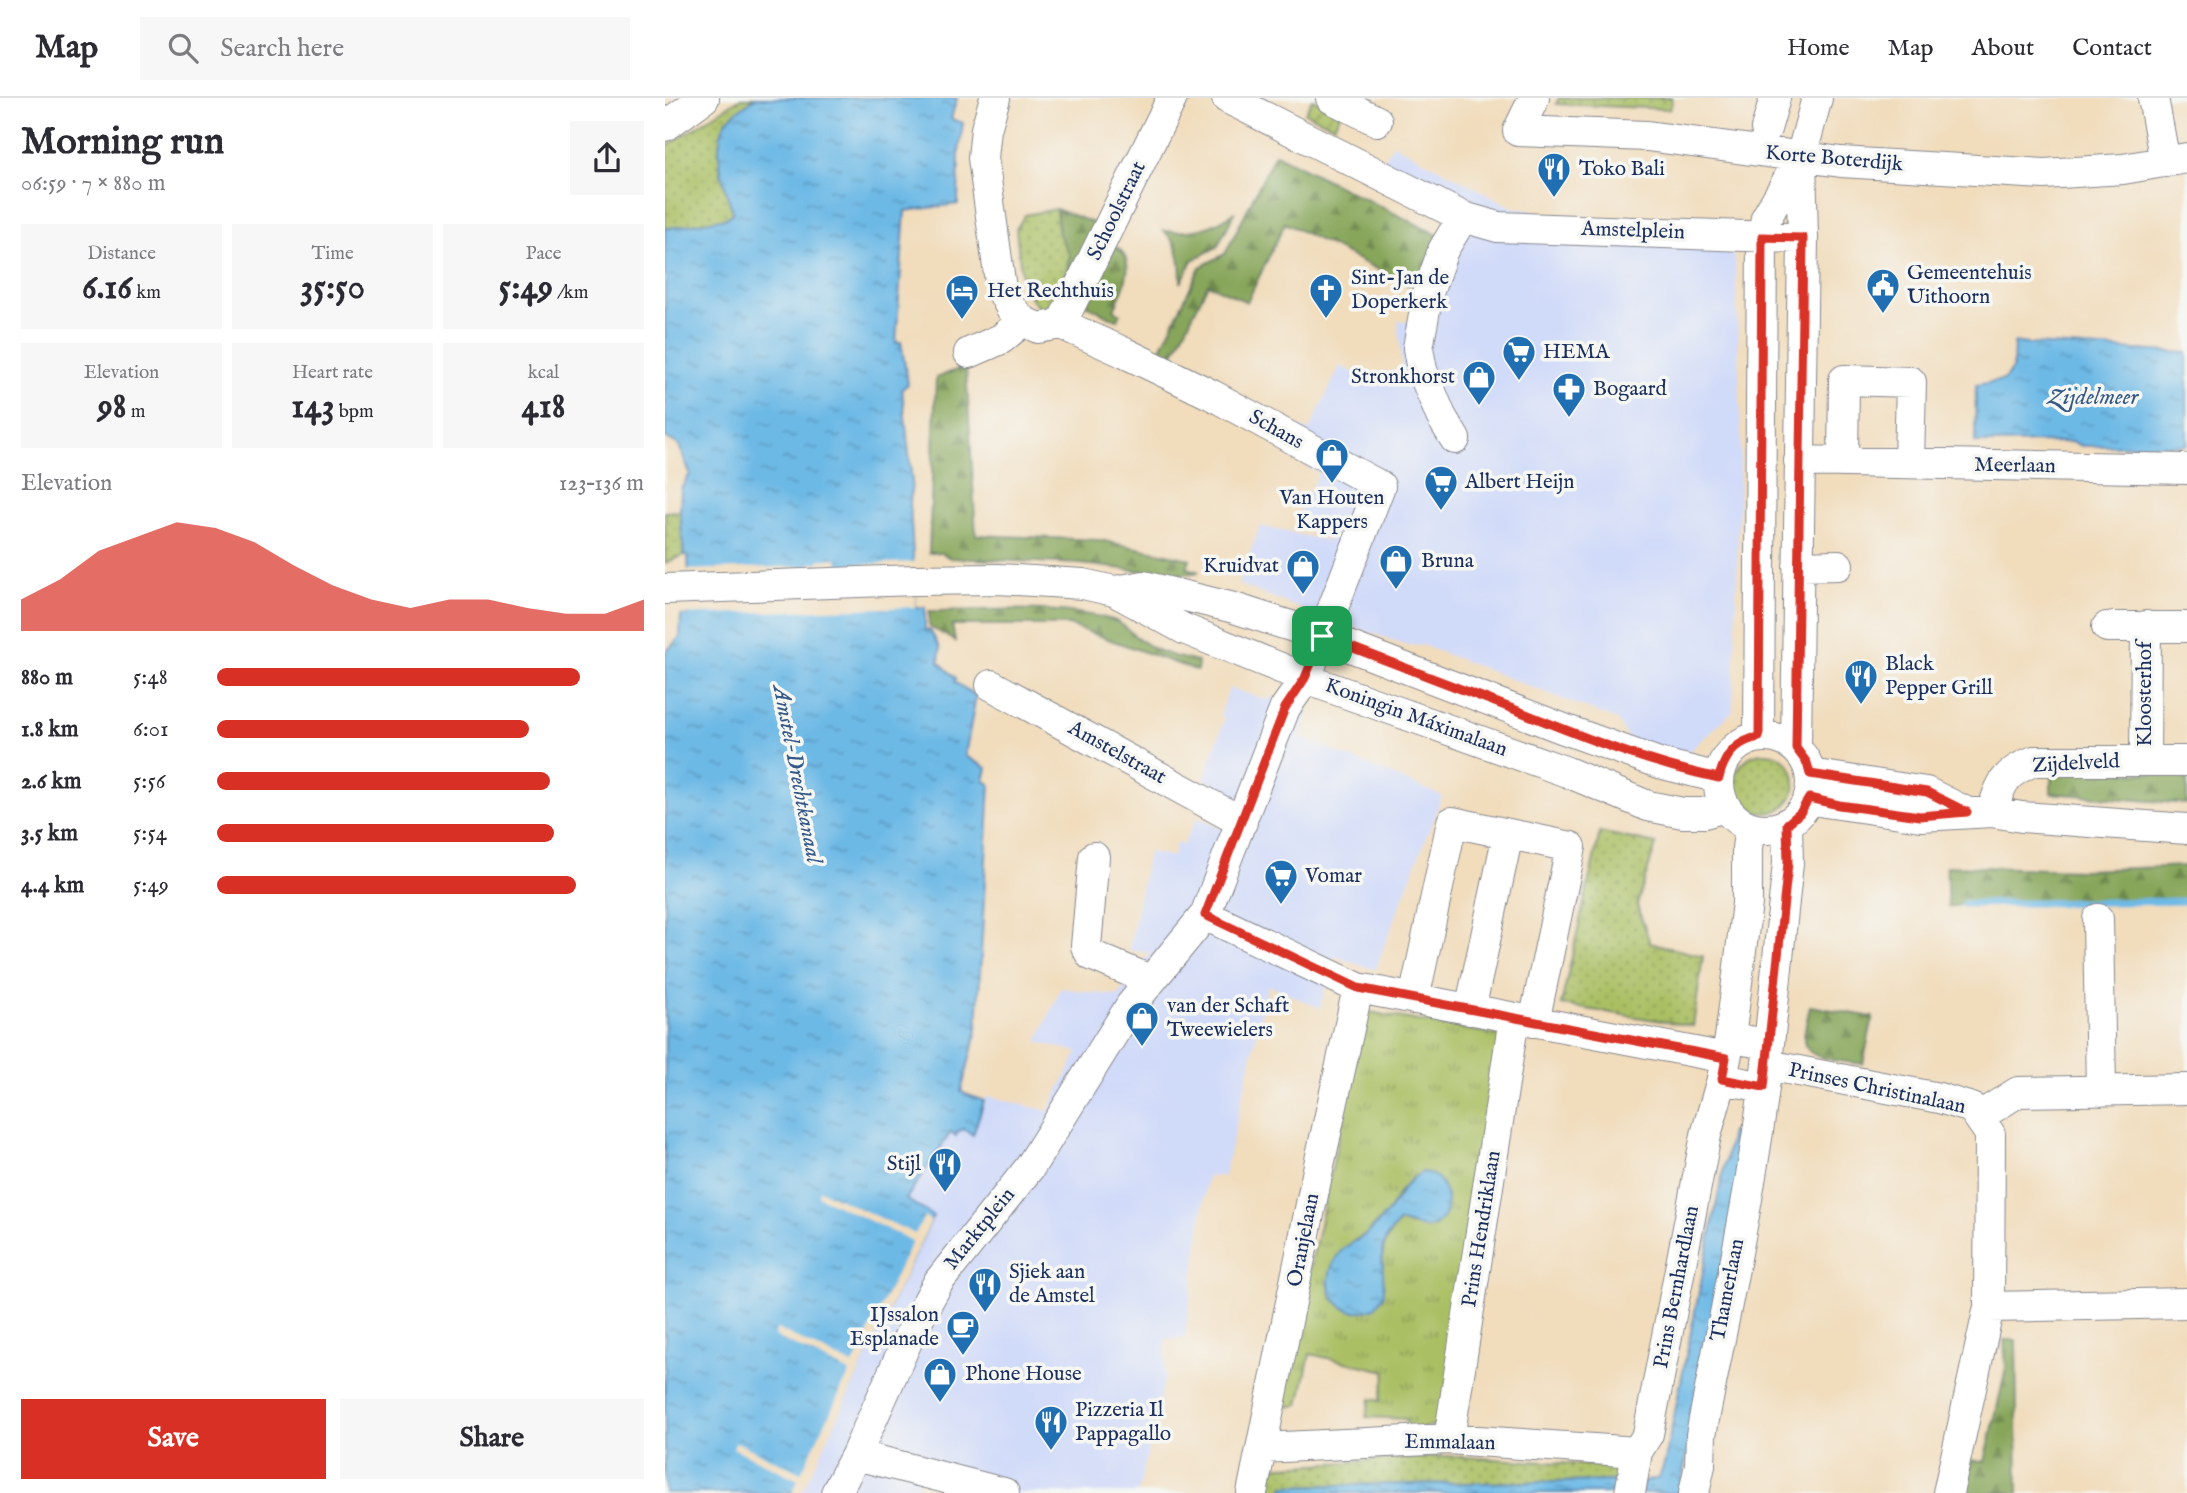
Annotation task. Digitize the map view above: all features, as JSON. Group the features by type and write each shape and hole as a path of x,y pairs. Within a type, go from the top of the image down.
{"street":[{"path":"665,126 704,98"},
{"path":"969,353 1001,339 1023,321 1011,308 1002,289 983,158 985,129 996,98"},
{"name":"Schoolstraat","path":"1061,324 1172,98"},
{"name":"Amstelplein","path":"1227,98 1463,217 1498,227 1803,238"},
{"path":"1332,98 1377,121"},
{"name":"Korte Boterdijk","path":"1534,98 1518,131 1647,136 1801,157 2044,174 2093,172 2176,160"},
{"path":"1766,129 1775,98"},
{"path":"1759,737 1762,237 1766,218 1801,157 1817,98"},
{"path":"2153,98 2176,160"},
{"path":"1796,748 1803,238 1801,157"},
{"path":"1455,439 1422,370 1418,348 1428,293 1443,250 1463,217"},
{"name":"Schans","path":"1023,321 1038,328 1061,324 1212,395 1286,436 1385,483 1305,678 1285,708 1242,822"},
{"path":"1843,461 1844,380 1911,382 1909,463"},
{"name":"Meerlaan","path":"1799,461 2187,470"},
{"path":"1798,566 1838,565"},
{"name":"Koningin Máximalaan","path":"665,589 998,579 1083,584 1114,591 1184,629 1305,678 1567,772 1648,806 1683,813 1704,813 1725,807"},
{"name":"Koningin Máximalaan","path":"1114,591 1144,586 1234,608 1322,636 1659,763 1719,778"},
{"name":"Kloosterhof","path":"2145,761 2146,626"},
{"name":"Kloosterhof","path":"2107,627 2187,626"},
{"name":"Amstelstraat","path":"992,685 1242,822"},
{"path":"1759,737 1774,737 1796,748 1807,763 1809,786 1800,813 1787,824 1773,829 1750,827 1738,821 1725,807 1721,798 1719,778 1728,755 1740,744 1759,737"},
{"name":"Zijdelveld","path":"1979,812 2013,770 2034,761 2187,761"},
{"path":"1809,786 1927,792 1979,812 2187,829"},
{"name":"Marktplein","path":"836,1493 913,1328 939,1281 1030,1167 1070,1106 1117,1025 1150,980 1205,915 1242,822"},
{"path":"1414,999 1452,822 1508,834 1470,1010"},
{"name":"Thamerlaan","path":"1694,1493 1767,1066 1788,863 1787,824"},
{"path":"1726,1058 1747,903 1747,848 1750,827"},
{"name":"Prins Hendriklaan","path":"1449,1439 1524,1020 1571,847 1508,834"},
{"path":"1094,857 1086,947 1091,955 1150,980"},
{"path":"1205,915 1358,988 1767,1066"},
{"path":"2098,919 2101,1091"},
{"name":"Oranjelaan","path":"1252,1493 1358,988"},
{"path":"1726,1058 1767,1066"},
{"name":"Prins Bernhardlaan","path":"1630,1493 1637,1452 1649,1434 1706,1135 1726,1058"},
{"name":"Prinses Christinalaan","path":"1767,1066 1939,1098 1972,1108 1980,1116 2018,1092 2187,1089"},
{"path":"1948,1493 1989,1307 1990,1134 1980,1116"},
{"path":"1989,1307 2187,1303"},
{"name":"Emmalaan","path":"1262,1448 1449,1439 1637,1452"},
{"path":"856,1455 1004,1493"}],"shaded area":[{"path":"1393,144 1512,207 1735,255 1741,432 1733,711 1677,763 1634,749 1617,720 1422,645 1407,645 1238,584 1260,526 1329,541 1333,529 1296,519 1319,473 1286,454 1300,427 1309,431 1340,366 1380,384 1385,373 1402,369 1398,321 1423,323 1463,217 1377,172"},
{"path":"1229,688 1268,700 1269,697 1309,712 1300,737 1442,796 1375,970 1334,956 1320,1008 1268,985 1224,1176 1207,1177 1185,1338 1166,1339 1165,1378 1138,1493 1004,1493 921,1472 916,1493 798,1493 923,1209 906,1199 951,1132 964,1129 973,1135 987,1096 1048,1111 1078,1052 1037,1042 1061,988 1118,996 1150,953 1129,950 1148,852 1173,857 1176,842 1183,845 1197,817 1223,830 1238,797 1204,779 1225,718 1220,716"}],"green space":[{"path":"741,98 755,98 726,121 720,171 733,213 727,218 665,229 665,147"},
{"path":"1559,98 1673,98 1670,109 1556,104"},
{"path":"1312,99 1341,113 1334,126 1305,113"},
{"path":"1275,154 1440,236 1419,290 1285,223 1247,302 1208,284 1173,355 1208,372 1204,380 1157,357 1200,267 1225,254"},
{"path":"1056,209 1059,234 1071,256 1065,276 1070,280 1059,299 1040,309 1028,294 1022,279 1016,229 1025,215"},
{"path":"1056,209 1099,225 1070,280 1065,276 1070,256 1059,234"},
{"path":"1235,212 1217,247 1192,260 1181,283 1180,261 1176,248 1164,231 1201,229"},
{"path":"1114,246 1122,251 1127,266 1125,284 1114,309 1120,314 1117,320 1086,305"},
{"path":"966,366 976,535 1099,540 1190,559 1187,568 1199,572 1177,575 1081,564 950,558 942,553 929,553 936,378"},
{"path":"680,511 684,555 665,563 665,512"},
{"path":"1045,610 1091,615 1117,622 1155,649 1198,662 1197,671 1069,625 952,625 955,641 929,626 929,611"},
{"path":"1759,753 1771,753 1790,766 1795,783 1793,795 1782,808 1771,813 1759,813 1740,800 1735,789 1735,777 1748,758"},
{"path":"2051,771 2187,774 2187,804 2051,793"},
{"path":"1600,832 1656,844 1637,905 1650,943 1703,956 1693,1026 1561,1005"},
{"path":"1946,866 2083,870 2187,866 2187,901 1964,904 1948,907"},
{"path":"1810,1006 1873,1017 1863,1064 1828,1059 1811,1053 1804,1040"},
{"path":"1369,1012 1503,1036 1443,1423 1407,1432 1406,1419 1366,1417 1370,1399 1380,1401 1386,1371 1310,1354 1299,1405 1280,1408 1365,1016","holes":["1422,1172 1447,1196 1445,1210 1436,1225 1413,1226 1399,1222 1386,1242 1383,1266 1344,1308 1332,1298 1328,1283 1353,1241 1365,1235 1388,1212 1410,1180"]},
{"path":"2004,1340 2016,1340 2018,1493 1965,1493 1972,1460 1985,1462 2006,1368"},
{"path":"1448,1456 1621,1467 1619,1481 1283,1486 1283,1493 1261,1493 1267,1467"}],"water":[{"name":"Amstel-Drechtkanaal","path":"755,98 957,98 951,119 963,123 959,152 958,204 905,211 896,343 901,342 908,384 902,389 912,481 910,504 916,607 925,607 925,630 930,630 940,648 939,662 956,678 955,682 976,696 965,756 987,768 984,781 990,784 977,1030 961,1092 984,1101 973,1135 964,1129 957,1132 956,1136 951,1132 906,1199 933,1216 800,1493 665,1493 665,653 680,637 681,615 691,614 688,556 684,555 680,511 681,489 690,474 679,445 665,437 665,229 727,218 733,213 719,157 721,134 731,117"},
{"name":"Zijdelmeer","path":"2014,343 2187,353 2187,445 1975,443 1976,385 2004,380 2013,367"},
{"path":"1731,1132 1751,1136 1679,1493 1641,1493 1643,1482 1659,1478 1665,1461"},
{"path":"1422,1172 1433,1175 1445,1190 1446,1210 1442,1218 1436,1225 1427,1228 1399,1222 1387,1236 1382,1251 1384,1294 1375,1308 1356,1311 1343,1307 1334,1298 1329,1285 1330,1271 1337,1257 1373,1228 1405,1187"},
{"path":"1619,1481 1616,1493 1283,1493 1283,1486"}],"pier":[{"path":"837,558 838,565 915,562 916,607 677,615 687,611 685,570 810,566 810,563 818,563 819,560"},
{"path":"820,1190 915,1234 924,1217 931,1221 802,1493 792,1493 798,1480 733,1448 736,1442 801,1473 850,1372 774,1336 777,1329 853,1365 912,1241 818,1196"}],"waterway":[{"path":"1964,904 2187,901"}],"place":[{"name":"Toko Bali","path":"1554,199"},
{"name":"Gemeentehuis Uithoorn","path":"1883,315"},
{"name":"Sint-Jan de Doperkerk","path":"1326,320"},
{"name":"Het Rechthuis","path":"962,321"},
{"name":"HEMA","path":"1519,382"},
{"name":"Stronkhorst","path":"1479,407"},
{"name":"Bogaard","path":"1569,419"},
{"name":"Van Houten Kappers","path":"1332,485"},
{"name":"Albert Heijn","path":"1441,512"},
{"name":"Bruna","path":"1396,591"},
{"name":"Kruidvat","path":"1303,596"},
{"name":"Black Pepper Grill","path":"1861,706"},
{"name":"Vomar","path":"1281,906"},
{"name":"van der Schaft Tweewielers","path":"1142,1048"},
{"name":"Stijl","path":"945,1194"},
{"name":"Sjiek aan de Amstel","path":"985,1314"},
{"name":"IJssalon Esplanade","path":"963,1357"},
{"name":"Phone House","path":"940,1404"},
{"name":"Pizzeria Il Pappagallo","path":"1051,1452"}],"route":[{"path":"1762,237 1803,238 1796,748 1807,763 1810,774 1927,792 1967,812 1920,816 1839,805 1809,798 1800,813 1787,824 1788,863 1764,1087 1722,1079 1726,1058 1358,988 1205,915 1278,723 1305,678 1322,636 1659,763 1719,778 1723,762 1728,755 1740,744 1759,737 1762,237"}]}
